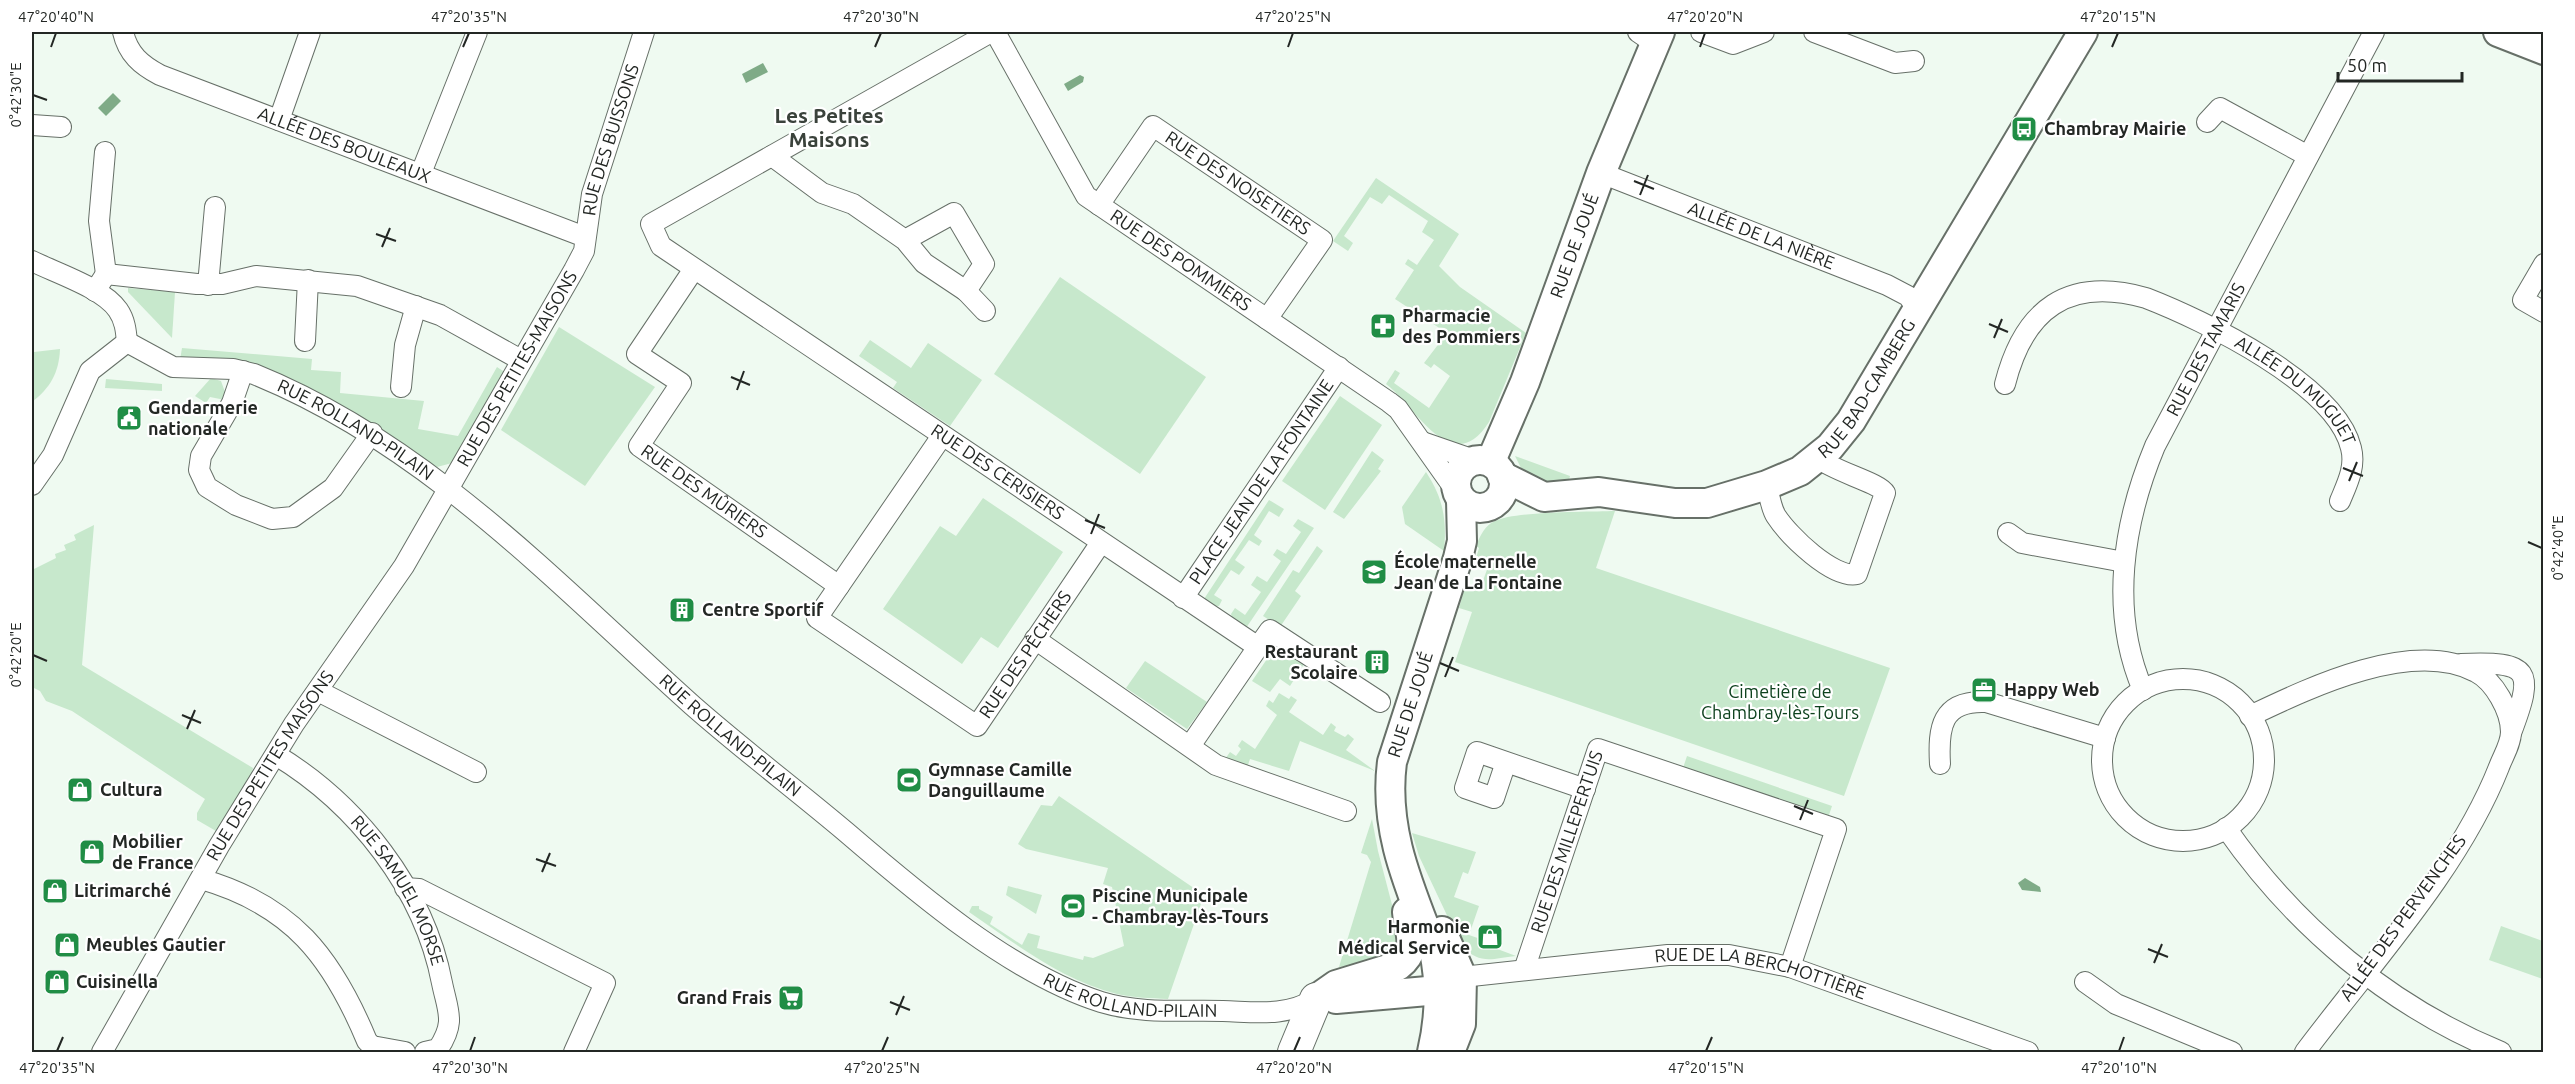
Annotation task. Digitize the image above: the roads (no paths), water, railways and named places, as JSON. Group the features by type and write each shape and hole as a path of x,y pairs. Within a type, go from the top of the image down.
{"main road":[{"path":"1294,1053 1316,999"},
{"path":"1307,1053 1316,999"}],"street":[{"name":"ALLÉE DES BOULEAUX","path":"123,32 129,50 147,68 421,173 584,244"},
{"path":"279,120 310,32"},
{"path":"421,173 477,32"},
{"name":"RUE DES BUISSONS","path":"584,244 592,194 644,32"},
{"path":"985,311 966,291 924,263 905,240 853,204 822,193 772,156 993,32"},
{"name":"RUE DES POMMIERS","path":"993,32 1086,196 1398,409 1420,441 1468,499"},
{"path":"1701,32 1733,44 1764,32"},
{"path":"1814,32 1895,63 1914,61"},
{"name":"RUE BAD-CAMBERG","path":"1489,466 1544,497 1599,492 1686,504 1722,500 1767,485 1800,471 1818,458 1839,438 1851,421 2083,32"},
{"name":"RUE DES TAMARIS","path":"2143,690 2130,658 2126,632 2124,562 2128,531 2141,480 2155,446 2373,32"},
{"path":"2498,32 2544,50"},
{"name":"RUE DE JOUÉ","path":"1455,978 1434,951 1405,876 1394,840 1391,801 1392,762 1445,603 1462,541 1468,499 1500,497 1504,486 1489,466 1526,382 1651,35"},
{"path":"2207,122 2220,108 2308,156"},
{"path":"32,125 61,127"},
{"name":"RUE DES NOISETIERS","path":"1099,205 1153,126 1322,240 1267,319"},
{"path":"100,294 106,274 99,221 105,152"},
{"name":"RUE DES CERISIERS","path":"772,156 651,224 661,246 1100,544 1258,647"},
{"name":"ALLÉE DE LA NIÈRE","path":"1601,173 1887,285 1908,296 1917,308"},
{"path":"208,285 215,207"},
{"path":"905,240 954,213 984,264 966,291"},
{"name":"RUE DES PETITES-MAISONS","path":"449,488 584,244"},
{"path":"32,261 100,294 118,309 127,342 90,371 53,455 32,485"},
{"path":"2544,264 2523,300 2544,312"},
{"name":"RUE DES MÛRIERS","path":"693,269 637,354 681,383 639,446 839,586"},
{"path":"106,274 208,285 227,284 250,276 357,286 448,318 521,360"},
{"path":"305,341 308,280"},
{"name":"ALLÉE DU MUGUET","path":"2005,384 2019,342 2035,318 2059,301 2082,293 2112,291 2136,295 2163,304 2278,366 2316,397 2333,415 2345,433 2353,463 2340,501"},
{"path":"401,387 405,345 416,306"},
{"name":"RUE ROLLAND-PILAIN","path":"127,342 156,360 180,367 243,371 280,385 372,433 449,488 540,566 695,708 894,873 937,906 1044,978 1105,1003 1150,1010 1289,1012 1316,999"},
{"name":"PLACE JEAN DE LA FONTAINE","path":"1183,598 1339,367"},
{"path":"243,371 232,403 201,456 199,470 207,487 236,505 272,519 293,517 333,488 372,433"},
{"path":"839,586 942,436"},
{"path":"1420,441 1489,466"},
{"path":"1767,485 1777,517 1818,560 1833,568 1857,574 1885,493 1879,487 1835,470 1818,458"},
{"path":"1468,499 1456,475 1467,463 1489,466"},
{"name":"RUE DES PETITES MAISONS","path":"102,1053 201,879 276,755 404,566 449,488"},
{"path":"2008,533 2022,543 2124,562"},
{"name":"RUE DES PÊCHERS","path":"839,586 817,618 976,726 1100,544"},
{"path":"1190,746 1270,630 1380,702"},
{"path":"1035,639 1216,765 1346,811"},
{"path":"2250,716 2302,692 2385,666 2441,661 2459,664 2478,673 2496,691 2509,720 2511,733"},
{"name":"ALLÉE DES PERVENCHES","path":"2305,1053 2445,866 2494,779 2524,699 2526,685 2522,676 2506,664 2459,664"},
{"path":"2185,679 2209,683 2230,694 2250,716 2259,731 2264,754 2262,778 2254,800 2239,819 2226,828 2198,840 2174,841 2152,836 2132,824 2116,806 2105,785 2102,762 2105,738 2112,720 2124,704 2143,690 2161,682 2185,679"},
{"path":"318,691 476,772"},
{"path":"1940,764 1939,741 1943,721 1956,708 1974,701 1986,702 2105,738"},
{"name":"RUE DES MILLEPERTUIS","path":"1524,970 1598,749 1836,829 1790,967"},
{"name":"RUE SAMUEL MORSE","path":"276,755 311,778 357,822 381,849 405,888 440,970 451,1024 435,1051"},
{"path":"1506,762 1585,789"},
{"name":"RUE DE JOUÉ","path":"1391,801 1455,978"},
{"path":"2226,828 2276,893 2313,931 2364,975 2421,1012 2501,1053"},
{"path":"1316,999 1336,985 1398,966 1411,954 1413,934 1407,916 1405,876"},
{"path":"201,879 244,894 274,912 305,938 330,966 348,995 367,1041 372,1046 405,1053"},
{"path":"405,888 419,889 605,983 574,1053"},
{"name":"RUE DE LA BERCHOTTIÈRE","path":"1455,978 1668,955 1729,956 1790,967 2028,1053"},
{"path":"1378,973 1455,978"},
{"path":"1316,999 1455,978"},
{"path":"1450,1053 1461,1023 1455,978"},
{"path":"1432,1053 1439,1023 1455,978"},
{"path":"2085,982 2116,1004 2232,1053"}],"place":[{"name":"Chambray Mairie","path":"2024,129"},
{"name":"Pharmacie des Pommiers","path":"1383,326"},
{"name":"Gendarmerie nationale","path":"129,418"},
{"name":"École maternelle Jean de La Fontaine","path":"1374,572"},
{"name":"Centre Sportif","path":"682,610"},
{"name":"Restaurant Scolaire","path":"1377,662"},
{"name":"Happy Web","path":"1984,690"},
{"name":"Gymnase Camille Danguillaume","path":"909,780"},
{"name":"Cultura","path":"80,790"},
{"name":"Mobilier de France","path":"92,852"},
{"name":"Litrimarché","path":"55,891"},
{"name":"Piscine Municipale - Chambray-lès-Tours","path":"1073,906"},
{"name":"Harmonie Médical Service","path":"1490,937"},
{"name":"Meubles Gautier","path":"67,945"},
{"name":"Cuisinella","path":"57,982"},
{"name":"Grand Frais","path":"791,998"}],"district":[{"name":"Les Petites Maisons","path":"829,128"}],"park label":[{"name":"Cimetière de Chambray-lès-Tours","path":"1780,702"}]}
